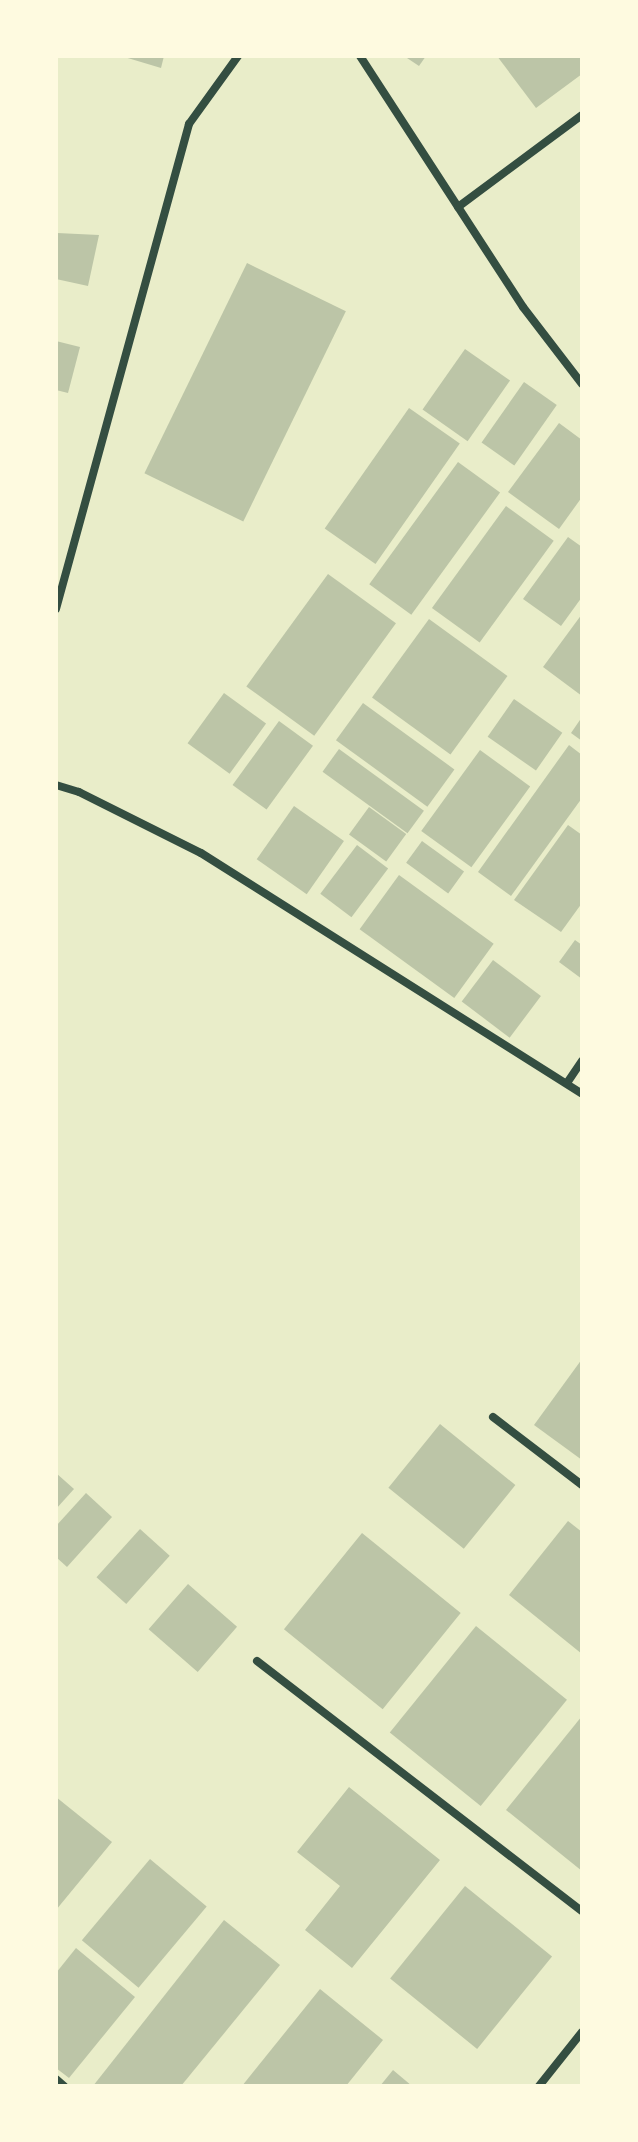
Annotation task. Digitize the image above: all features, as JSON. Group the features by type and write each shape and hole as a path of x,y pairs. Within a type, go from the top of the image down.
{"street":[{"path":"56,609 189,124 238,56"},
{"path":"360,56 523,307 582,384"},
{"path":"458,207 582,115"},
{"path":"56,785 79,792 201,853 582,1094"},
{"path":"567,1083 582,1061"},
{"path":"493,1417 582,1485"},
{"path":"257,1661 582,1911"},
{"path":"539,2086 582,2032"},
{"path":"56,2079 64,2086"}],"building":[{"path":"121,56 164,56 161,68"},
{"path":"404,56 426,56 419,66"},
{"path":"497,56 582,56 582,74 536,108"},
{"path":"57,233 99,235 88,286 56,279"},
{"path":"247,263 346,311 243,522 144,473"},
{"path":"56,341 80,347 68,393 56,390"},
{"path":"465,349 510,381 468,441 423,410"},
{"path":"524,382 557,405 514,466 482,443"},
{"path":"409,408 460,444 375,564 325,528"},
{"path":"559,423 582,440 582,497 559,529 508,492"},
{"path":"458,462 500,493 411,615 369,584"},
{"path":"506,506 554,541 480,643 432,608"},
{"path":"568,537 582,547 582,597 561,626 523,599"},
{"path":"328,574 396,623 314,736 246,686"},
{"path":"582,614 582,696 543,667"},
{"path":"429,619 507,676 450,754 372,697"},
{"path":"224,693 266,724 230,774 188,743"},
{"path":"514,699 562,733 536,771 488,737"},
{"path":"363,703 454,769 427,807 336,740"},
{"path":"582,717 582,741 571,733"},
{"path":"279,721 313,746 267,810 233,785"},
{"path":"569,745 582,755 582,798 511,896 478,872"},
{"path":"339,749 424,811 407,833 323,772"},
{"path":"480,750 530,786 471,867 421,831"},
{"path":"294,806 344,841 307,894 257,859"},
{"path":"369,807 406,834 386,862 349,835"},
{"path":"568,825 582,835 582,903 561,932 514,900"},
{"path":"422,841 464,872 448,893 406,863"},
{"path":"357,845 388,868 351,917 320,894"},
{"path":"399,875 494,944 454,998 360,929"},
{"path":"575,940 582,945 582,979 559,962"},
{"path":"493,960 541,996 510,1038 462,1002"},
{"path":"582,1359 582,1460 534,1425"},
{"path":"440,1424 515,1485 464,1549 388,1488"},
{"path":"56,1473 74,1489 56,1509"},
{"path":"86,1493 112,1517 67,1567 56,1557 56,1526"},
{"path":"568,1521 582,1532 582,1654 509,1595"},
{"path":"140,1529 170,1556 126,1604 97,1577"},
{"path":"362,1533 461,1613 383,1709 284,1629"},
{"path":"188,1584 237,1627 198,1672 149,1629"},
{"path":"476,1626 567,1700 481,1806 390,1732"},
{"path":"582,1716 582,1871 506,1810"},
{"path":"349,1787 440,1860 352,1968 305,1930 340,1886 297,1852"},
{"path":"56,1797 112,1842 56,1910"},
{"path":"150,1859 207,1907 139,1988 82,1940"},
{"path":"465,1886 552,1956 477,2049 390,1978"},
{"path":"224,1920 280,1965 181,2086 93,2086"},
{"path":"76,1948 135,1997 69,2078 56,2068 56,1973"},
{"path":"320,1989 383,2040 346,2086 242,2086"},
{"path":"393,2070 412,2086 380,2086"}]}
